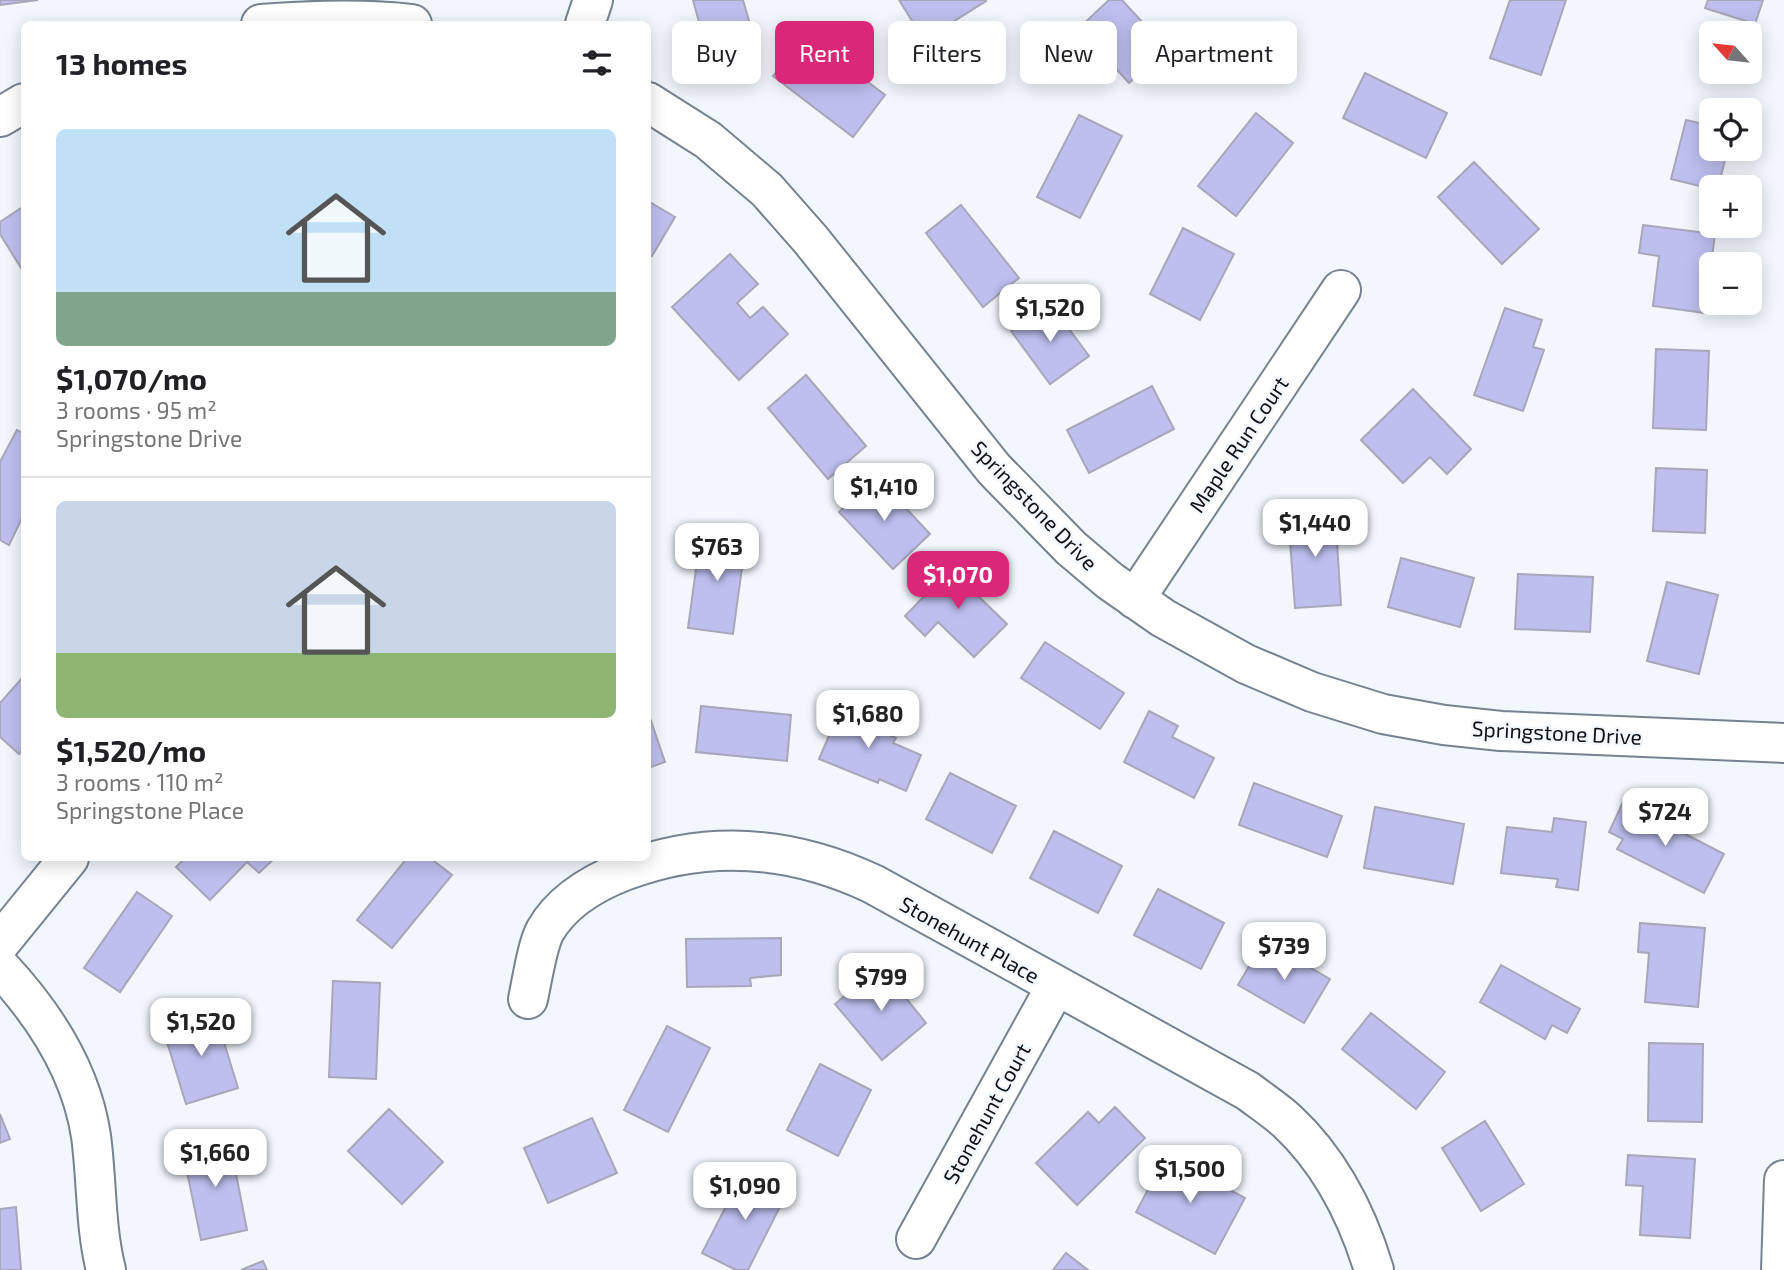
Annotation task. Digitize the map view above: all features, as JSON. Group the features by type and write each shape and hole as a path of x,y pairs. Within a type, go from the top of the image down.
{"street":[{"path":"586,21 593,0"},
{"path":"296,21 381,21"},
{"name":"Springstone Drive","path":"651,104 708,140 768,190 994,470 1071,548 1163,618 1247,664 1312,692 1383,714 1444,725 1501,731 1784,743"},
{"path":"0,117 21,105"},
{"name":"Maple Run Court","path":"1135,599 1341,290"},
{"name":"Stonehunt Place","path":"651,861 684,853 723,849 758,850 786,854 846,872 1248,1091 1306,1140 1340,1186 1353,1212 1374,1270"},
{"path":"0,943 67,861"},
{"name":"Stonehunt Place","path":"528,999 544,933 560,911 582,892 613,875 650,861"},
{"path":"0,967 35,1007 56,1039 73,1074 90,1134 106,1270"},
{"name":"Stonehunt Court","path":"916,1240 1056,986"},
{"path":"1781,1270 1784,1180"}],"building":[{"path":"0,0 38,0 0,5"},
{"path":"693,0 743,0 749,21 699,21"},
{"path":"899,0 986,1 954,21 912,21"},
{"path":"1109,0 1122,0 1141,21 1131,21 1129,83 1117,70 1117,21 1086,21"},
{"path":"1510,0 1566,0 1541,75 1490,58"},
{"path":"1708,0 1763,0 1756,21 1746,21 1705,8"},
{"path":"1365,73 1447,113 1426,158 1343,118"},
{"path":"783,84 871,84 885,95 853,137"},
{"path":"1256,113 1293,143 1236,216 1198,186"},
{"path":"1079,115 1122,136 1080,218 1037,197"},
{"path":"1686,120 1699,123 1699,161 1725,161 1721,175 1699,175 1699,186 1671,179"},
{"path":"1474,162 1539,229 1502,264 1438,197"},
{"path":"651,203 675,217 651,255"},
{"path":"961,205 1019,278 983,307 926,233"},
{"path":"21,208 21,268 0,234 0,222"},
{"path":"1643,225 1699,232 1699,238 1714,238 1713,252 1699,252 1699,312 1653,306 1659,256 1639,253"},
{"path":"1183,228 1234,254 1200,320 1150,294"},
{"path":"730,254 758,284 737,303 750,318 763,307 788,334 739,380 672,307"},
{"path":"1050,303 1089,356 1050,384 1011,331"},
{"path":"1505,308 1542,320 1533,347 1544,350 1523,411 1474,395"},
{"path":"1656,349 1709,351 1706,430 1653,428"},
{"path":"806,375 866,446 828,479 768,408"},
{"path":"1152,386 1174,429 1089,473 1067,430"},
{"path":"1413,389 1471,449 1447,474 1430,457 1403,483 1361,440"},
{"path":"17,430 21,432 21,520 9,545 0,540 0,462"},
{"path":"1656,468 1707,470 1705,533 1653,531"},
{"path":"876,476 930,534 893,569 839,512"},
{"path":"1335,511 1341,605 1295,608 1288,514"},
{"path":"701,532 746,538 733,634 688,628"},
{"path":"1401,558 1474,578 1460,627 1388,607"},
{"path":"959,560 981,581 972,590 1007,624 974,657 938,622 925,636 905,616"},
{"path":"1518,574 1593,577 1590,632 1515,629"},
{"path":"1667,582 1718,595 1699,674 1647,661"},
{"path":"1045,642 1124,693 1100,729 1021,678"},
{"path":"21,679 19,754 0,737 0,703"},
{"path":"844,701 869,711 864,724 896,738 893,743 921,755 906,791 879,779 878,783 819,759"},
{"path":"701,706 791,715 787,761 696,752"},
{"path":"1149,711 1178,726 1172,737 1214,758 1194,798 1124,762"},
{"path":"651,721 665,762 651,767"},
{"path":"950,773 1016,806 992,853 926,819"},
{"path":"1254,783 1342,816 1327,857 1239,825"},
{"path":"1623,802 1724,854 1704,893 1617,849 1623,839 1609,832"},
{"path":"1375,807 1464,824 1453,884 1364,868"},
{"path":"1554,818 1586,822 1578,890 1556,887 1558,879 1501,873 1507,827 1552,832"},
{"path":"1054,831 1122,866 1098,913 1030,878"},
{"path":"182,861 272,861 259,873 247,862 210,900 176,867"},
{"path":"405,861 434,861 452,875 392,948 357,920"},
{"path":"1158,889 1224,923 1201,969 1134,935"},
{"path":"137,892 172,916 120,992 84,968"},
{"path":"1640,923 1705,928 1698,1007 1645,1002 1649,953 1638,952"},
{"path":"781,938 781,975 750,978 751,986 687,987 686,939"},
{"path":"1264,941 1330,979 1304,1023 1238,985"},
{"path":"1501,965 1580,1009 1567,1033 1552,1025 1545,1039 1480,1002"},
{"path":"880,966 926,1023 882,1060 835,1004"},
{"path":"333,981 380,983 376,1079 329,1077"},
{"path":"215,1013 238,1088 186,1104 163,1029"},
{"path":"1371,1013 1445,1072 1416,1109 1342,1049"},
{"path":"667,1026 710,1048 668,1132 624,1110"},
{"path":"1649,1043 1703,1044 1702,1122 1648,1121"},
{"path":"820,1064 871,1090 838,1156 787,1130"},
{"path":"1115,1107 1145,1138 1077,1205 1036,1163 1088,1112 1099,1123"},
{"path":"389,1109 443,1162 402,1204 348,1151"},
{"path":"0,1114 10,1139 0,1143"},
{"path":"592,1118 617,1173 548,1203 524,1148"},
{"path":"1485,1121 1524,1184 1481,1211 1442,1148"},
{"path":"229,1138 247,1230 201,1240 182,1147"},
{"path":"1628,1155 1695,1159 1690,1238 1640,1235 1643,1186 1626,1185"},
{"path":"1166,1156 1245,1198 1215,1254 1136,1212"},
{"path":"745,1169 788,1191 748,1270 736,1270 702,1253"},
{"path":"16,1207 21,1270 0,1270 0,1209"},
{"path":"1066,1253 1088,1270 1053,1270"},
{"path":"263,1261 267,1270 241,1270"}]}
